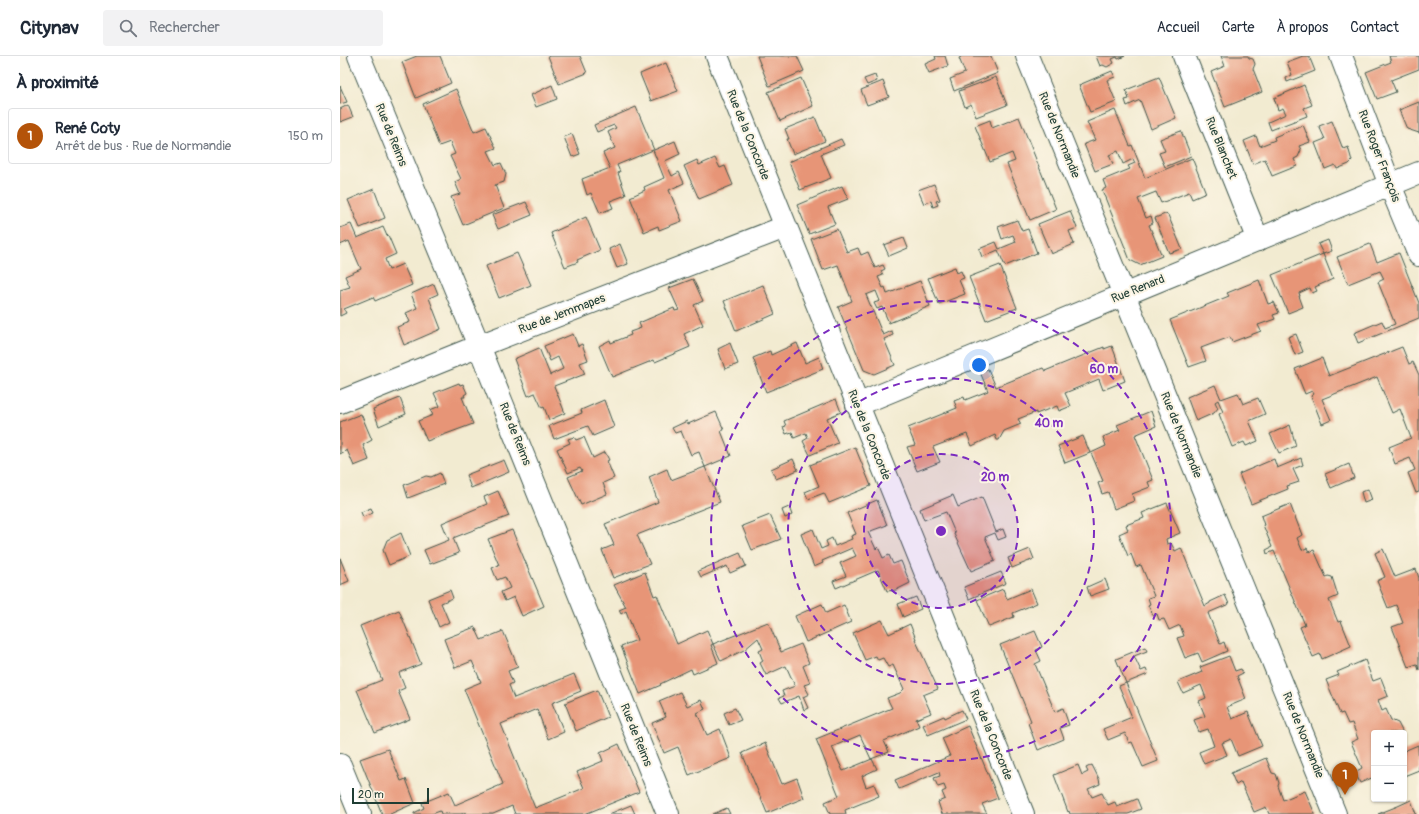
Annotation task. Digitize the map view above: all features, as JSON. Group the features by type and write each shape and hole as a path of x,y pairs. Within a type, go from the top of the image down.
{"street":[{"name":"Rue de Reims","path":"359,56 479,346 668,814"},
{"name":"Rue de la Concorde","path":"717,56 1023,814"},
{"name":"Rue de Normandie","path":"1027,56 1335,814"},
{"name":"Rue Blanchet","path":"1184,56 1258,240"},
{"name":"Rue Roger François","path":"1341,56 1390,185 1419,255"},
{"name":"Rue Renard","path":"857,404 1419,173"},
{"name":"Rue de Jemmapes","path":"340,402 479,346 785,227"},
{"path":"340,765 360,814"}],"building":[{"path":"417,56 440,56 451,83 416,98 402,62"},
{"path":"548,56 580,56 587,73 559,84"},
{"path":"757,56 797,56 804,71 769,86"},
{"path":"935,56 945,56 948,66 929,73 925,64 936,59"},
{"path":"961,56 991,56 998,73 954,91 950,79 965,73 959,58"},
{"path":"1096,56 1125,56 1118,59 1117,57 1112,59 1114,63 1107,67 1103,65 1100,66"},
{"path":"1221,56 1248,56 1249,58 1253,59 1255,64 1253,69 1262,92 1225,107 1211,72 1225,66"},
{"path":"1303,56 1309,56 1315,71 1287,82 1286,78 1292,75 1287,62"},
{"path":"1389,56 1419,56 1419,69 1391,80 1396,92 1377,99 1366,72 1391,62"},
{"path":"666,63 678,91 651,101 640,74"},
{"path":"1112,71 1115,77 1107,80 1116,102 1090,112 1079,85"},
{"path":"875,75 877,81 867,85 864,79"},
{"path":"996,77 1007,105 976,117 971,104 965,107 959,91"},
{"path":"1159,77 1176,118 1151,129 1140,100 1127,106 1125,100 1129,99 1126,90"},
{"path":"801,78 813,106 780,121 768,92"},
{"path":"883,81 889,97 867,105 861,90"},
{"path":"552,85 557,99 536,107 531,95"},
{"path":"1304,85 1312,105 1304,108 1307,116 1271,130 1268,122 1286,114 1283,108 1278,110 1274,98"},
{"path":"340,86 347,102 340,104"},
{"path":"456,89 474,132 486,127 496,148 488,151 495,165 501,163 506,174 504,182 495,185 504,208 463,225 451,197 460,194 455,182 461,179 450,156 455,154 450,142 439,146 423,104"},
{"path":"1419,102 1419,133 1407,129 1399,110"},
{"path":"348,105 353,117 340,122 340,109"},
{"path":"636,107 654,150 675,141 680,154 665,161 672,176 679,172 684,183 669,190 682,221 659,230 658,226 644,232 630,197 645,190 644,187 664,178 653,150 617,165 620,172 618,173 626,195 610,201 613,208 600,213 591,193 587,195 582,179 610,168 603,153 615,148 608,132 616,128 614,125 597,132 594,125"},
{"path":"1115,110 1130,146 1132,145 1145,178 1192,158 1206,193 1192,199 1189,192 1161,203 1156,192 1138,199 1146,218 1151,216 1153,223 1149,225 1162,256 1140,265 1130,260 1102,190 1106,188 1103,180 1130,169 1128,166 1135,163 1133,159 1123,164 1118,151 1109,155 1113,164 1095,171 1084,144 1095,140 1087,122"},
{"path":"815,117 825,141 793,154 785,129"},
{"path":"1019,117 1056,209 1030,220 1007,164 1015,161 1012,153 990,162 975,126 990,120 992,128"},
{"path":"1332,121 1343,149 1348,147 1352,161 1349,164 1337,169 1335,165 1325,169 1315,143 1325,139 1319,126"},
{"path":"1303,125 1310,142 1299,146 1301,150 1298,157 1294,159 1297,166 1272,176 1265,159 1253,164 1244,141 1256,136 1260,146 1275,140 1274,137"},
{"path":"1181,131 1191,156 1165,167 1159,153 1165,151 1160,139"},
{"path":"572,134 580,154 572,157 564,137"},
{"path":"841,139 844,145 821,154 831,178 800,190 789,162"},
{"path":"715,158 720,168 725,166 733,185 699,199 684,166 697,160 699,165"},
{"path":"934,184 940,200 936,201 938,205 933,207 931,201 924,204 918,190"},
{"path":"842,186 848,199 828,207 835,224 809,234 797,205"},
{"path":"374,189 385,218 360,228 348,200"},
{"path":"526,202 532,215 498,229 492,215"},
{"path":"1070,211 1077,228 1069,231 1074,244 1051,254 1038,224"},
{"path":"1165,214 1168,215 1182,249 1169,253 1155,218"},
{"path":"586,217 600,250 565,267 551,233"},
{"path":"1017,220 1022,231 1028,229 1037,253 1005,266 998,250 982,257 979,249 996,242 999,249 1016,242 1013,235 1002,239 998,227"},
{"path":"351,224 357,238 383,227 396,254 385,259 389,270 403,264 412,285 375,301 373,297 344,309 346,313 340,316 340,290 350,287 345,276 361,269 349,241 340,245 340,228"},
{"path":"837,229 847,252 858,248 861,255 868,252 875,268 883,265 885,269 881,271 883,275 878,277 883,288 885,287 887,294 920,281 930,306 889,323 882,307 877,309 874,303 880,301 876,291 866,295 883,335 892,331 893,335 884,339 895,365 874,374 864,370 838,307 852,301 838,265 823,270 811,239"},
{"path":"904,238 908,248 889,256 884,245"},
{"path":"1328,240 1332,251 1323,254 1318,244"},
{"path":"620,244 628,264 617,268 609,249"},
{"path":"1370,244 1377,262 1399,253 1419,303 1419,318 1358,343 1354,333 1382,321 1385,328 1395,324 1378,282 1384,279 1380,271 1348,284 1337,257"},
{"path":"517,253 531,285 499,298 486,266"},
{"path":"1323,254 1333,279 1315,287 1317,291 1312,293 1310,288 1299,293 1303,307 1288,313 1272,275"},
{"path":"1000,265 1017,308 986,320 969,277"},
{"path":"955,267 957,273 961,271 964,278 959,280 965,294 939,304 928,278"},
{"path":"693,279 703,301 694,305 703,325 684,334 690,347 655,362 654,360 612,377 599,346 610,340 611,343 631,335 630,332 641,328 639,323 674,308 675,311 679,310 669,288"},
{"path":"1259,280 1268,304 1274,302 1279,313 1273,315 1275,319 1258,325 1261,331 1232,342 1230,337 1201,348 1206,361 1189,367 1170,320 1229,296 1227,293"},
{"path":"434,284 438,294 429,298 441,329 404,345 397,327 410,322 406,313 417,308 411,294"},
{"path":"763,285 775,314 736,331 724,301"},
{"path":"573,334 578,346 582,344 588,360 580,363 585,374 554,386 565,413 549,420 544,407 542,408 535,393 528,396 514,359 539,348 550,375 563,369 558,357 550,361 544,346"},
{"path":"1296,334 1303,352 1295,355 1288,337"},
{"path":"730,343 738,364 725,369 718,349"},
{"path":"797,343 805,363 819,357 823,369 766,392 753,358 770,351 771,355"},
{"path":"1112,346 1125,381 1103,390 1099,379 1065,393 1071,406 1059,411 1057,406 1018,419 1021,424 1004,431 999,440 997,440 995,435 972,446 967,434 933,447 940,462 917,471 907,447 915,445 908,428 957,408 954,401 964,397 965,400 988,391 980,372 988,369 996,387 1043,368 1045,371 1104,347 1104,349"},
{"path":"1402,347 1409,364 1413,362 1419,375 1419,492 1416,493 1408,473 1415,470 1410,458 1395,464 1389,447 1411,438 1400,409 1392,413 1377,377 1322,399 1331,420 1322,424 1311,396 1314,394 1312,391 1305,394 1295,369 1322,358 1329,376"},
{"path":"459,383 460,385 463,384 467,393 464,395 465,397 462,397 473,424 427,441 418,421 433,415 430,410 440,406 434,393"},
{"path":"1215,385 1221,399 1238,393 1243,404 1258,398 1265,414 1249,421 1258,441 1246,446 1244,442 1232,447 1219,414 1223,412 1218,400 1215,402 1218,408 1214,413 1196,421 1187,397"},
{"path":"400,398 406,414 379,426 373,409"},
{"path":"836,399 841,412 827,418 838,443 810,455 803,441 808,438 806,433 794,438 792,432 786,434 783,427 786,426 784,421"},
{"path":"604,400 614,427 593,436 588,426 554,439 549,426 582,413 581,410"},
{"path":"1151,411 1156,426 1135,435 1153,480 1148,482 1150,487 1132,494 1134,501 1114,509 1108,492 1102,494 1098,483 1103,481 1091,453 1106,446 1103,437 1120,430 1117,425"},
{"path":"716,412 724,430 721,431 731,456 705,467 699,452 691,455 681,431 675,433 672,428 687,421 688,424"},
{"path":"361,414 372,440 363,445 369,460 354,466 347,450 340,454 340,422"},
{"path":"1290,425 1296,446 1279,453 1270,434"},
{"path":"1083,436 1090,453 1065,463 1058,446"},
{"path":"574,437 576,440 584,437 593,458 605,452 614,478 603,483 607,494 581,505 568,477 582,471 580,468 568,473 557,449 570,443 568,439"},
{"path":"855,447 871,486 829,503 824,493 808,499 805,492 819,486 810,465"},
{"path":"1301,458 1303,465 1293,469 1299,482 1287,486 1288,489 1251,504 1239,474 1274,459 1277,468"},
{"path":"793,459 798,470 776,479 771,469"},
{"path":"504,460 509,472 471,488 466,475"},
{"path":"1349,464 1354,478 1331,488 1325,474"},
{"path":"705,467 720,502 637,535 650,564 613,578 602,550 614,545 605,524 658,502 649,477 667,469 671,480"},
{"path":"440,473 444,484 408,498 404,485 426,476 431,477"},
{"path":"1368,489 1372,500 1364,503 1361,492"},
{"path":"498,491 509,516 453,538 459,553 430,564 424,550 449,540 442,523 487,504 484,497"},
{"path":"953,495 958,507 982,497 996,532 1003,529 1006,537 998,540 995,533 985,537 995,561 971,571 954,534 955,533 946,512 924,520 920,509"},
{"path":"877,500 887,525 868,532 876,549 878,547 883,558 889,555 893,564 901,561 910,583 896,590 887,591 878,570 836,588 833,581 846,576 840,563 856,556 852,548 822,561 823,563 814,567 801,534 813,529 821,549 828,546 826,541 832,538 835,546 852,539 851,536 856,534 847,513"},
{"path":"1167,503 1180,533 1166,539 1167,544 1171,543 1175,551 1181,548 1205,606 1225,595 1229,604 1208,613 1220,644 1224,642 1227,651 1202,662 1198,653 1185,658 1177,638 1184,636 1180,625 1169,630 1164,619 1159,620 1157,614 1153,616 1148,605 1150,604 1148,598 1154,596 1141,565 1136,567 1131,554 1128,556 1119,534 1128,530 1126,525 1144,518 1142,513"},
{"path":"1290,504 1302,535 1297,538 1302,550 1307,548 1309,552 1314,550 1326,577 1332,577 1338,596 1329,600 1338,622 1341,621 1351,646 1322,659 1320,654 1313,657 1300,627 1305,625 1274,551 1267,554 1266,550 1272,547 1261,516"},
{"path":"789,507 792,515 785,518 782,510"},
{"path":"371,508 373,513 363,517 361,512"},
{"path":"770,515 781,539 752,550 742,526"},
{"path":"512,530 544,606 522,616 514,597 505,601 501,592 510,588 505,577 497,580 492,568 499,565 488,539"},
{"path":"401,533 410,556 389,565 383,550 387,540"},
{"path":"1030,549 1034,559 1012,568 1008,558"},
{"path":"1383,549 1395,577 1416,569 1419,578 1419,670 1417,664 1408,667 1392,627 1403,623 1396,605 1388,608 1377,581 1385,577 1375,553"},
{"path":"740,553 746,566 730,573 727,566 701,577 698,571"},
{"path":"340,558 349,581 340,585"},
{"path":"645,572 654,596 657,595 677,644 707,630 713,644 711,645 718,663 693,674 691,669 640,694 621,646 637,640 626,611 621,614 619,610 626,607 614,585"},
{"path":"1001,572 1006,583 969,599 964,587"},
{"path":"1105,579 1109,589 1090,596 1087,587"},
{"path":"1003,589 1007,599 1031,589 1037,603 1013,613 1014,617 989,627 977,600"},
{"path":"450,590 453,598 441,603 449,622 439,627 428,599"},
{"path":"916,597 921,609 903,617 898,604"},
{"path":"822,604 826,613 844,605 851,622 806,642 795,616"},
{"path":"399,610 421,664 399,673 405,688 398,691 410,719 375,733 357,690 382,680 360,626"},
{"path":"882,620 889,634 910,624 915,639 938,689 923,695 931,713 916,719 919,726 884,741 889,752 871,759 860,735 832,747 843,771 872,759 877,769 862,776 866,787 874,784 879,796 845,810 846,814 830,814 825,802 839,796 816,739 892,708 887,698 900,693 904,689 893,665 888,667 883,658 878,660 876,656 865,660 853,633"},
{"path":"768,622 781,652 801,644 809,663 803,666 810,683 804,685 809,694 803,697 808,708 804,710 799,696 782,703 779,698 784,696 782,691 795,686 786,666 766,675 760,663 763,661 759,651 763,649 758,638 744,650 721,661 713,644"},
{"path":"475,627 481,640 503,631 518,667 508,671 513,683 509,685 514,698 574,674 581,691 552,703 564,732 548,739 537,709 501,724 535,808 584,788 577,772 603,761 600,753 619,744 639,792 585,814 515,814 512,806 493,814 467,814 466,812 461,814 441,814 440,811 432,814 414,814 424,808 422,803 449,792 455,805 503,784 464,689 481,682 472,661 455,668 444,639"},
{"path":"1035,631 1042,647 1036,650 1041,661 1035,664 1055,712 1063,708 1069,725 1060,728 1064,739 1038,750 1028,723 1031,721 1000,645"},
{"path":"1145,647 1147,651 1134,656 1141,671 1146,669 1148,674 1126,683 1116,659"},
{"path":"1229,656 1235,671 1241,669 1243,673 1237,676 1246,699 1227,707 1232,719 1248,712 1262,746 1238,756 1231,739 1222,743 1227,755 1204,764 1199,752 1214,746 1208,729 1199,732 1194,720 1205,716 1199,701 1206,698 1201,685 1183,693 1178,682 1202,672 1200,667"},
{"path":"1365,660 1373,681 1381,678 1388,696 1378,700 1382,711 1386,709 1391,720 1398,723 1402,730 1371,730 1371,778 1360,783 1355,772 1362,768 1351,742 1358,739 1352,723 1348,724 1343,713 1340,714 1326,680 1339,675 1337,672"},
{"path":"1126,683 1158,761 1143,767 1132,742 1129,743 1125,733 1108,740 1103,729 1132,717 1119,686"},
{"path":"597,690 608,717 576,731 565,703"},
{"path":"680,692 687,706 701,700 705,709 697,713 707,735 720,729 731,758 689,775 678,747 664,753 652,723 666,717 659,701"},
{"path":"735,708 741,720 729,725 724,713"},
{"path":"962,710 966,719 928,735 923,725 944,716 945,718"},
{"path":"968,726 998,798 982,804 987,814 942,814 938,802 945,799 942,792 946,790 944,785 938,787 934,778 940,776 939,772 899,789 895,780 950,756 942,738"},
{"path":"765,743 782,784 797,778 804,798 767,813 742,753"},
{"path":"1418,745 1419,770 1407,775 1407,766 1407,750"},
{"path":"388,749 401,781 406,779 415,803 390,814 382,814 360,759"},
{"path":"1266,758 1272,773 1276,774 1283,800 1305,791 1315,814 1269,814 1266,807 1254,812 1241,782 1236,785 1231,773"},
{"path":"1078,765 1082,775 1088,772 1086,768 1092,765 1099,779 1100,784 1088,789 1092,797 1102,793 1108,805 1115,802 1117,807 1137,799 1141,809 1128,814 1070,814 1054,775"},
{"path":"1411,800 1416,814 1378,814 1398,806"},
{"path":"631,805 635,814 609,814"},
{"path":"727,808 730,814 713,814"}],"place":[{"name":"René Coty","path":"1345,795"}]}
